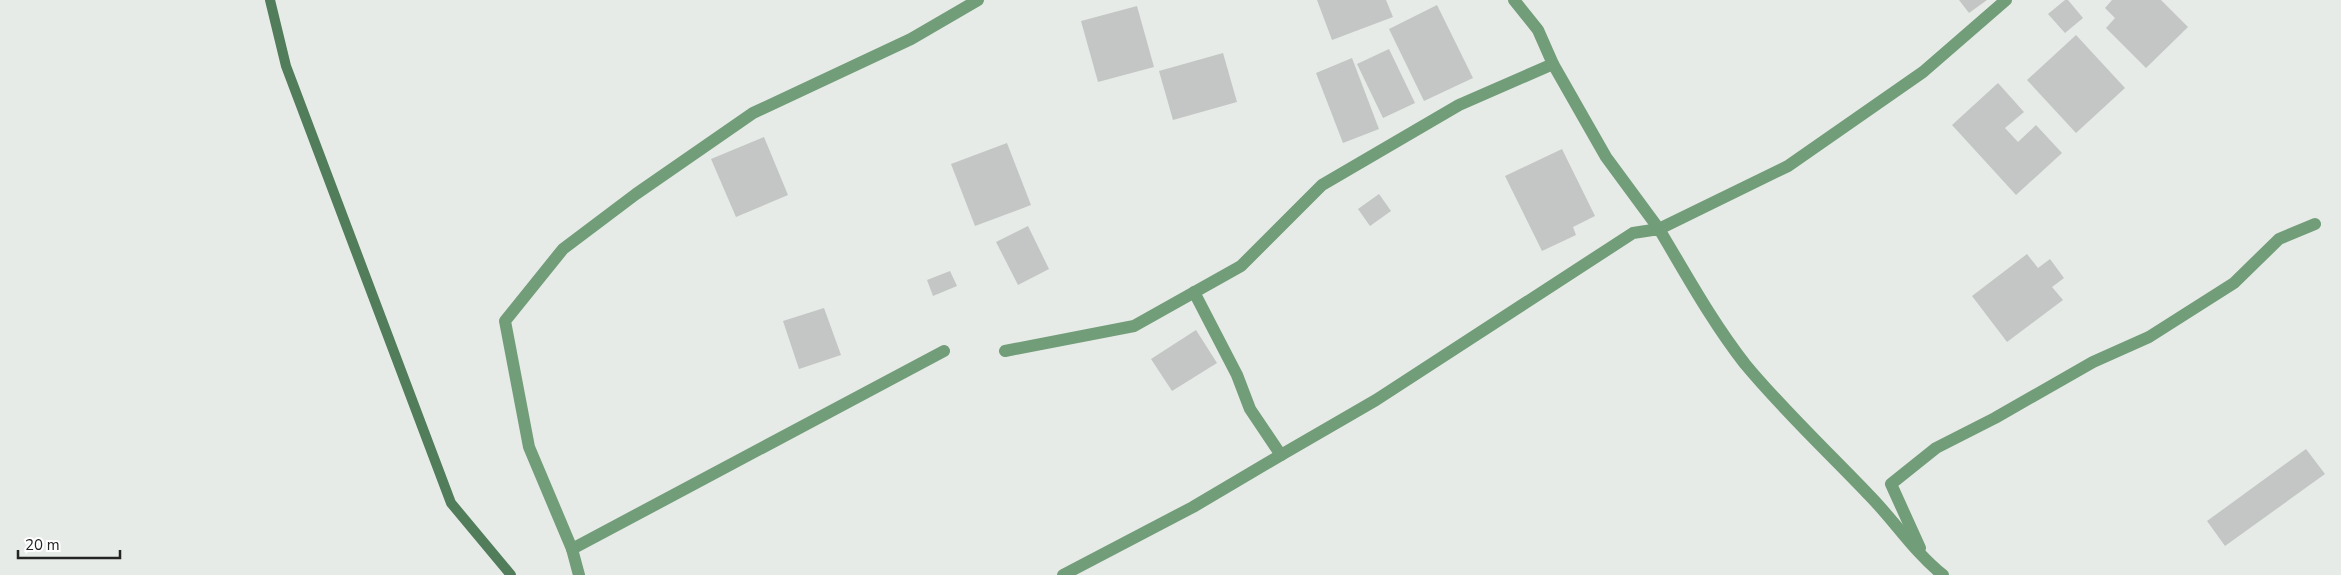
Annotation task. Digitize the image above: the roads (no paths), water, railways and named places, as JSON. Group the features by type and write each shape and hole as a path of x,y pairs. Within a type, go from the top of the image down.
{"street":[{"path":"579,575 572,549 529,447 505,321 563,248 636,194 753,113 911,39 978,0"},
{"path":"1514,0 1538,30 1553,64 1606,157 1659,229 1709,312 1745,363 1817,443 1869,495 1926,562 1943,575"},
{"path":"1064,575 1193,508 1384,395 1509,316 1633,233 1659,229 1788,166 1923,72 2006,0"},
{"path":"1005,351 1134,326 1241,266 1322,185 1458,105 1553,64"},
{"path":"1926,562 1891,484 1936,448 1995,418 2093,362 2149,338 2234,283 2279,238 2315,224"},
{"path":"1194,292 1237,375 1250,409 1281,455"},
{"path":"572,549 944,351"}],"waterway":[{"path":"270,0 286,66 451,503 511,575"}]}
